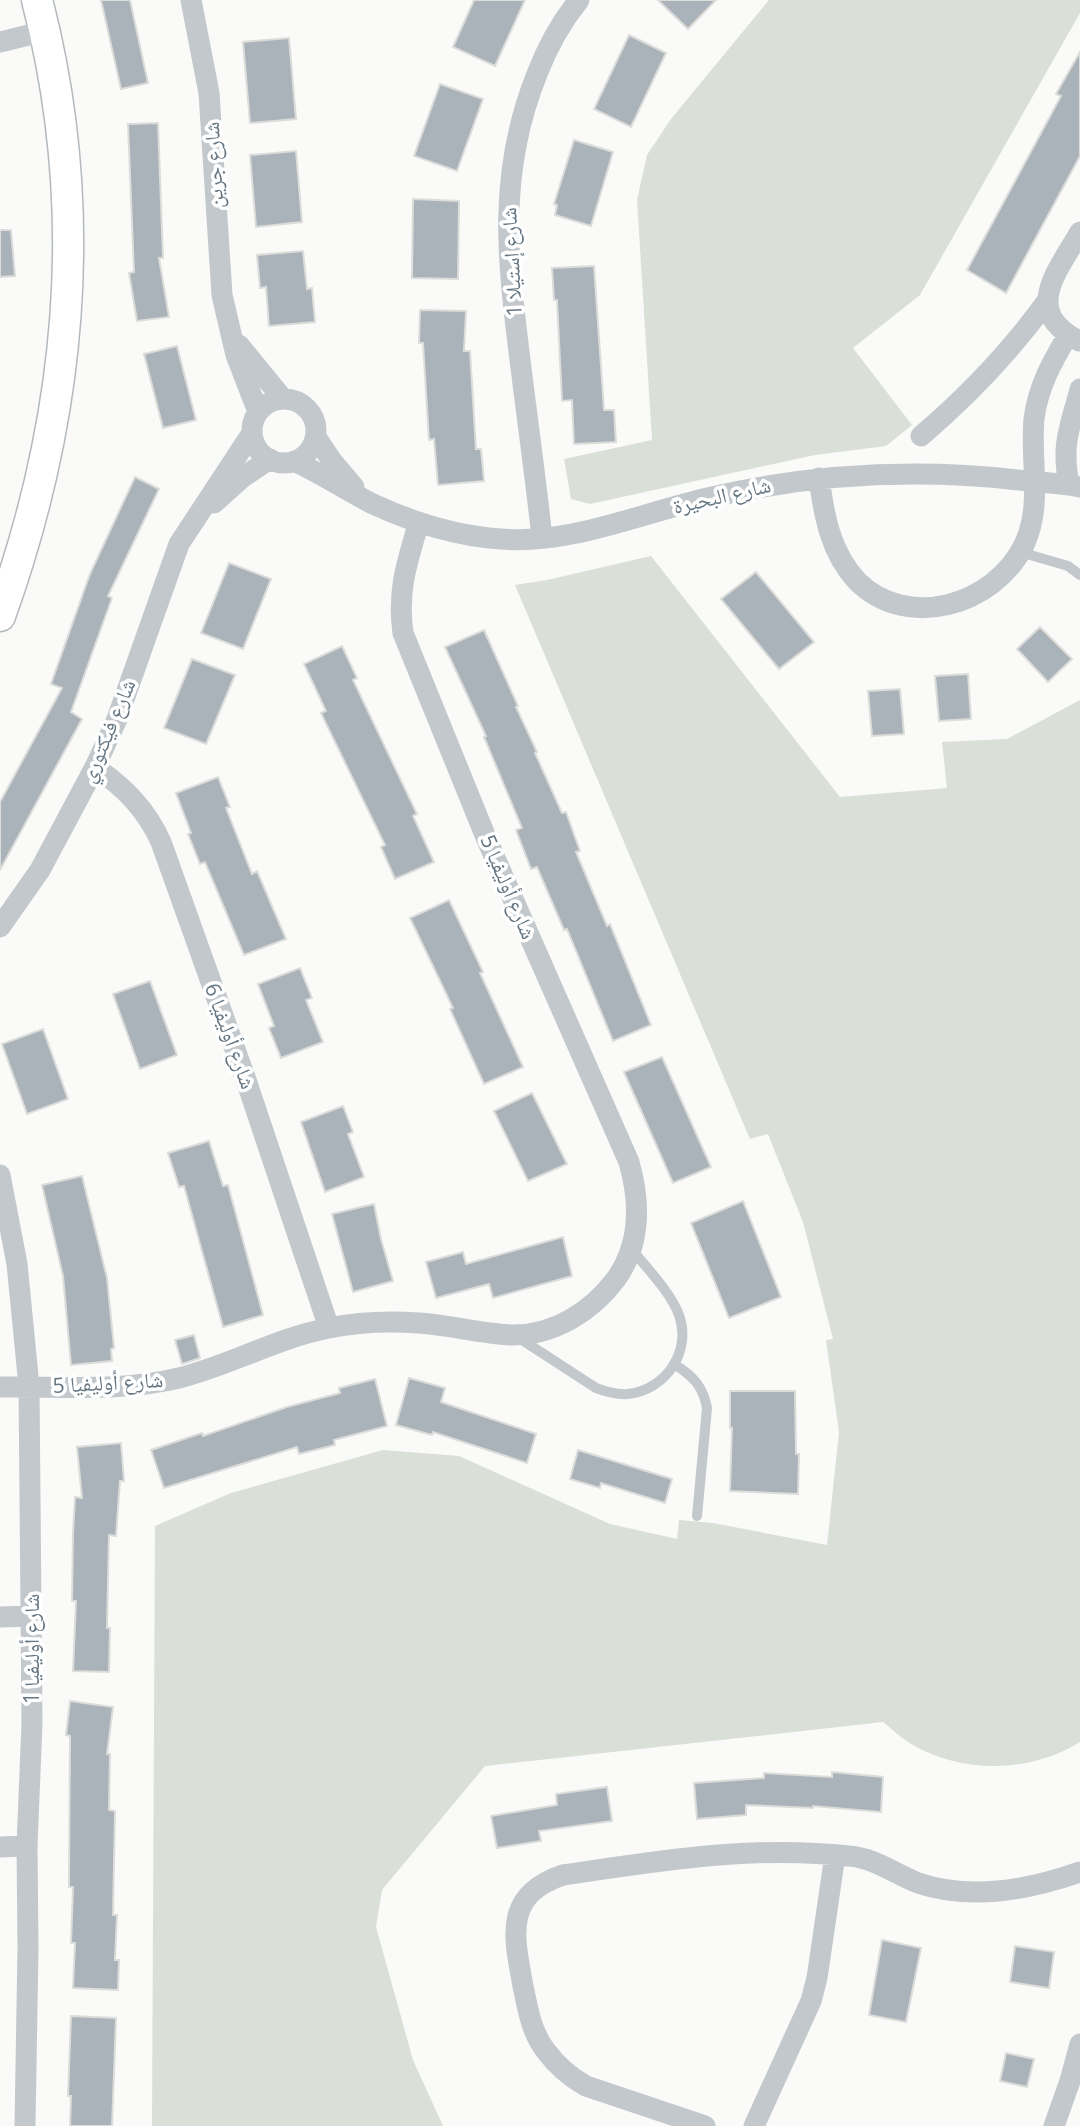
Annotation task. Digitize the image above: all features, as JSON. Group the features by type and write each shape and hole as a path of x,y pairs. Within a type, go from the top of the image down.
{"main road":[{"path":"0,616 21,559 41,484 64,344 69,279 65,150 56,85 37,0"}],"street":[{"name":"شارع جرين","path":"191,0 209,93 219,276 230,331 244,378 258,412"},
{"name":"شارع إستيلا 1","path":"542,538 512,295 507,221 509,187 519,130 532,87 547,50 575,3"},
{"path":"0,42 45,31"},
{"path":"921,436 985,379 1014,346 1047,302 1052,278 1080,232"},
{"path":"819,478 825,521 842,562 872,594 892,603 923,608 954,604 994,583 1011,566 1032,524 1036,482 1036,405 1048,369 1074,338 1055,324 1047,302"},
{"name":"شارع جرين","path":"230,331 283,399"},
{"path":"1074,486 1064,455 1080,389"},
{"path":"283,399 305,406 316,426 316,437 312,448 304,456 294,461 278,462 261,453 252,433 258,412 273,401 283,399"},
{"name":"شارع فيكتوري","path":"0,927 40,870 95,767 117,719 172,560 191,523 252,433"},
{"name":"شارع البحيرة","path":"316,437 332,461 371,503"},
{"name":"شارع فيكتوري","path":"191,523 243,477 270,460"},
{"name":"شارع البحيرة","path":"294,461 371,503 419,522 501,539 570,534 709,497 782,482 819,478 945,475 1074,486"},
{"name":"شارع أوليفيا 5","path":"0,1387 110,1386 165,1381 203,1371 258,1349 329,1328 369,1323 419,1323 514,1335 552,1328 586,1311 605,1293 621,1272 636,1227 635,1183 629,1162 498,864 403,633 400,599 402,582 419,522"},
{"name":"شارع أوليفيا 6","path":"95,767 133,797 161,842 246,1080 329,1328"},
{"name":"شارع أوليفيا 1","path":"0,1175 17,1264 29,1387 32,1723 27,1846 25,2126"},
{"path":"0,1617 31,1616"},
{"path":"0,1847 27,1846"},
{"path":"705,2126 586,2086 570,2077 556,2064 535,2033 529,2016 514,1937 520,1909 538,1887 563,1875 662,1861 755,1852 835,1855 868,1860 917,1882 954,1891 1004,1890 1035,1885 1080,1872"},
{"path":"754,2126 811,2001 817,1978 835,1855"},
{"path":"1054,2126 1080,2043"}],"lane":[{"path":"1020,552 1068,566 1080,575"},
{"path":"631,1248 678,1311 682,1338 674,1364 698,1383 704,1395 707,1408 697,1516"},
{"name":"شارع أوليفيا 5","path":"514,1335 596,1388 611,1393 640,1392 654,1386 666,1376 674,1364"}],"shaded area":[{"path":"769,0 1080,0 1080,13 920,295 853,348 912,425 886,446 815,455 590,504 571,499 564,459 652,440 637,200 647,155 671,119"},
{"path":"651,556 840,797 947,788 942,742 1007,739 1080,700 1080,1742 1040,1760 997,1766 975,1765 953,1761 909,1743 883,1722 485,1766 382,1890 376,1927 413,2060 443,2126 152,2126 155,1526 231,1493 383,1450 459,1456 610,1524 677,1539 679,1520 713,1523 827,1545 839,1432 826,1340 833,1339 803,1222 768,1134 750,1139 515,585"}],"building":[{"path":"101,0 130,0 148,83 121,89"},
{"path":"474,0 525,0 495,66 453,47"},
{"path":"658,0 716,0 688,29"},
{"path":"629,35 666,53 631,127 594,109"},
{"path":"289,38 296,119 250,123 243,42"},
{"path":"1080,52 1080,156 1006,293 967,270 1061,96 1056,94"},
{"path":"440,84 483,99 457,171 414,156"},
{"path":"158,123 163,258 159,258 169,317 137,321 129,273 134,272 128,124"},
{"path":"574,140 613,152 591,226 555,215 557,205 554,204"},
{"path":"296,151 302,222 256,227 250,155"},
{"path":"413,199 459,201 458,279 412,278"},
{"path":"0,230 11,230 15,276 0,277"},
{"path":"303,251 307,289 312,288 315,322 269,326 266,287 260,288 257,255"},
{"path":"594,266 604,410 614,410 616,442 574,444 572,400 562,401 557,300 554,300 552,268"},
{"path":"420,310 466,311 464,351 470,351 476,449 481,449 484,481 438,485 434,439 429,440 423,343 419,343"},
{"path":"177,346 196,420 163,428 144,354"},
{"path":"135,477 159,489 108,596 112,598 71,712 82,719 0,870 0,802 62,688 51,684 90,574"},
{"path":"229,563 271,579 243,649 201,633"},
{"path":"756,572 814,642 779,669 721,599"},
{"path":"1040,627 1072,659 1048,682 1017,649"},
{"path":"484,630 562,813 566,812 580,851 576,852 607,926 610,924 651,1025 613,1041 567,929 564,930 537,867 531,869 516,830 522,828 484,737 486,736 445,647"},
{"path":"342,646 357,678 353,680 417,814 413,816 434,862 395,879 381,847 385,845 321,713 326,711 304,664"},
{"path":"192,659 235,675 206,744 164,728"},
{"path":"968,674 971,719 939,721 935,676"},
{"path":"900,689 904,734 872,736 868,691"},
{"path":"218,777 230,807 226,808 252,874 257,871 286,939 244,955 205,862 200,864 176,793"},
{"path":"449,900 523,1067 484,1084 450,1009 453,1008 410,918"},
{"path":"300,968 312,998 306,1000 323,1042 281,1058 269,1028 274,1026 258,984"},
{"path":"150,981 177,1055 140,1069 113,994"},
{"path":"43,1029 68,1099 27,1114 2,1044"},
{"path":"662,1057 711,1167 673,1183 624,1072"},
{"path":"532,1093 567,1164 528,1181 494,1111"},
{"path":"343,1106 353,1132 348,1134 364,1177 325,1192 301,1122"},
{"path":"209,1141 223,1186 228,1185 263,1315 223,1327 184,1186 179,1187 168,1153"},
{"path":"82,1176 107,1278 114,1348 111,1349 112,1361 71,1365 63,1276 42,1185"},
{"path":"743,1201 781,1297 729,1318 691,1223"},
{"path":"374,1204 393,1281 353,1292 332,1214"},
{"path":"563,1237 572,1276 493,1298 489,1284 436,1298 426,1262 463,1252 466,1264"},
{"path":"194,1335 200,1358 182,1364 175,1340"},
{"path":"409,1378 445,1388 441,1402 536,1434 527,1463 433,1432 432,1435 396,1425"},
{"path":"375,1379 387,1426 334,1440 335,1445 299,1454 297,1447 164,1488 151,1450 340,1393 339,1388"},
{"path":"730,1391 795,1391 796,1454 799,1454 798,1494 730,1491"},
{"path":"121,1443 124,1481 120,1481 116,1536 109,1535 109,1672 73,1671 76,1601 72,1601 73,1533 75,1497 82,1498 77,1447"},
{"path":"578,1450 672,1479 665,1503 601,1483 600,1488 570,1479"},
{"path":"70,1701 113,1707 107,1754 110,1754 109,1810 115,1811 113,1915 117,1915 115,1960 119,1960 118,1990 73,1988 73,1887 69,1887 70,1736 66,1735"},
{"path":"832,1772 883,1777 881,1812 813,1806 746,1805 746,1815 697,1819 694,1783 764,1778 764,1773 832,1777"},
{"path":"607,1787 612,1821 539,1831 541,1841 497,1848 491,1816 557,1805 556,1794"},
{"path":"882,1940 921,1948 906,2022 869,2015"},
{"path":"1015,1946 1054,1952 1049,1988 1010,1982"},
{"path":"71,2016 116,2018 112,2126 70,2126 71,2096 68,2096"},
{"path":"1006,2053 1034,2059 1027,2087 1000,2081"}]}
